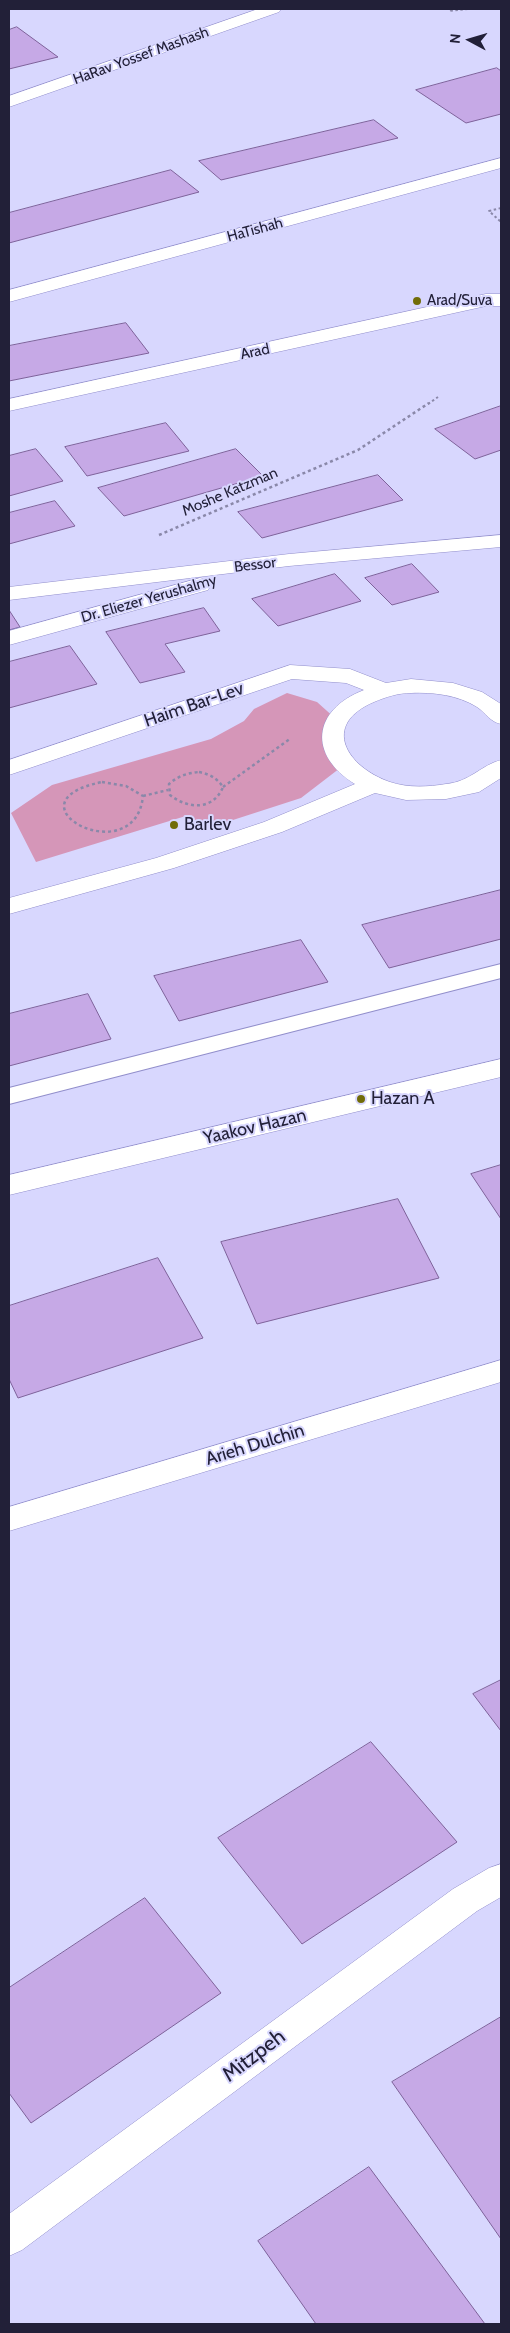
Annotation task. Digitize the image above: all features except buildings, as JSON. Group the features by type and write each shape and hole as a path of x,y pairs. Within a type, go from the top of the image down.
{"street":[{"name":"HaRav Yossef Mashash","path":"9,102 273,9"},
{"name":"HaTishah","path":"9,296 501,163"},
{"name":"Arad","path":"9,405 486,300 501,300"},
{"name":"Bessor","path":"9,594 289,560 501,541"},
{"name":"Dr. Eliezer Yerushalmy","path":"9,638 289,560"},
{"name":"Haim Bar-Lev","path":"9,768 290,672 350,676 382,689"},
{"path":"501,717 495,710 475,697 447,688 412,685 382,689 352,703 336,718 331,737 332,747 344,765 374,785 404,793 436,793 461,790 487,779 501,767"},
{"path":"9,906 174,860 273,827 374,785"},
{"name":"Yaakov Hazan","path":"9,1185 501,1068"},
{"name":"Arieh Dulchin","path":"9,1519 501,1370"},
{"name":"Mitzpeh","path":"9,2237 464,1900 501,1879"}],"lane":[{"path":"9,1096 501,971"}],"path":[{"path":"452,9 449,11 468,9"},
{"path":"501,208 489,211 501,222"},
{"name":"Moshe Katzman","path":"159,535 358,450 438,397"},
{"path":"223,787 221,782 215,777 199,772 181,775 169,784 168,790 170,795 180,803 198,806 214,802 219,797 223,787 281,747 302,727 336,718"},
{"path":"142,796 144,806 140,814 128,825 111,831 97,831 74,824 67,817 64,809 65,802 70,794 89,784 114,783 126,786 142,796 168,790"}],"shaded area":[{"path":"287,693 317,702 336,719 344,765 301,798 202,830 189,815 36,862 11,813 52,785 211,739 244,721 254,709"}],"place":[{"name":"Arad/Suva","path":"417,301"},
{"name":"Barlev","path":"174,825"},
{"name":"Hazan A","path":"361,1099"}]}
